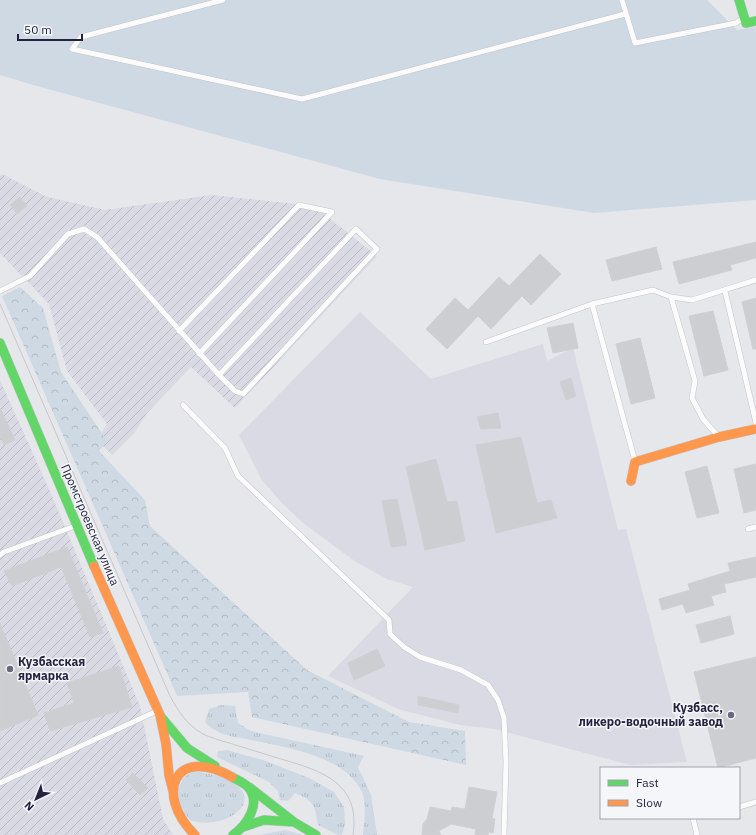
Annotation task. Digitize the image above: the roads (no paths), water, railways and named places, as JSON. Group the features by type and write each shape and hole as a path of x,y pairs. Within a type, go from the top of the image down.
{"street":[{"path":"739,0 746,23 756,21"},
{"name":"Промстроевская улица","path":"0,343 76,525 159,713"},
{"path":"631,480 635,462 719,437 756,429"},
{"path":"159,713 187,748 247,786 294,822 316,835"},
{"path":"159,713 166,744 169,775 174,799 181,820 194,835"},
{"path":"173,790 176,778 184,769 202,765 223,771"},
{"path":"235,835 248,821 253,809 253,797 247,786"},
{"path":"243,827 264,820 294,822"}],"lane":[{"path":"223,0 81,37 72,49 302,99 625,14"},
{"path":"622,0 635,43 736,23 744,18"},
{"path":"179,331 299,205 332,212 199,354"},
{"path":"0,291 30,276 68,234 84,229 96,237 219,375 235,391 243,394 377,249 356,229 219,375"},
{"path":"486,342 592,304 653,290 671,297 692,300 725,291 756,280"},
{"path":"725,291 756,423"},
{"path":"671,297 695,381 692,398 703,420 719,437"},
{"path":"592,304 635,462"},
{"path":"183,405 225,448 238,476 389,620 390,634 404,647 420,657 461,670 488,685 498,700 504,718 506,762 504,835"},
{"path":"0,555 4,552 76,525"},
{"path":"748,529 756,527"},
{"path":"0,783 159,713"},
{"path":"740,807 756,802"},
{"path":"692,819 697,835"}],"tram line":[{"path":"0,304 170,696 180,712 192,726 206,735 311,769 335,782 345,791 351,803 354,817 353,835"}],"place":[{"name":"Кузбасская ярмарка","path":"10,669"},
{"name":"Кузбасс, ликеро-водочный завод","path":"731,715"}]}
